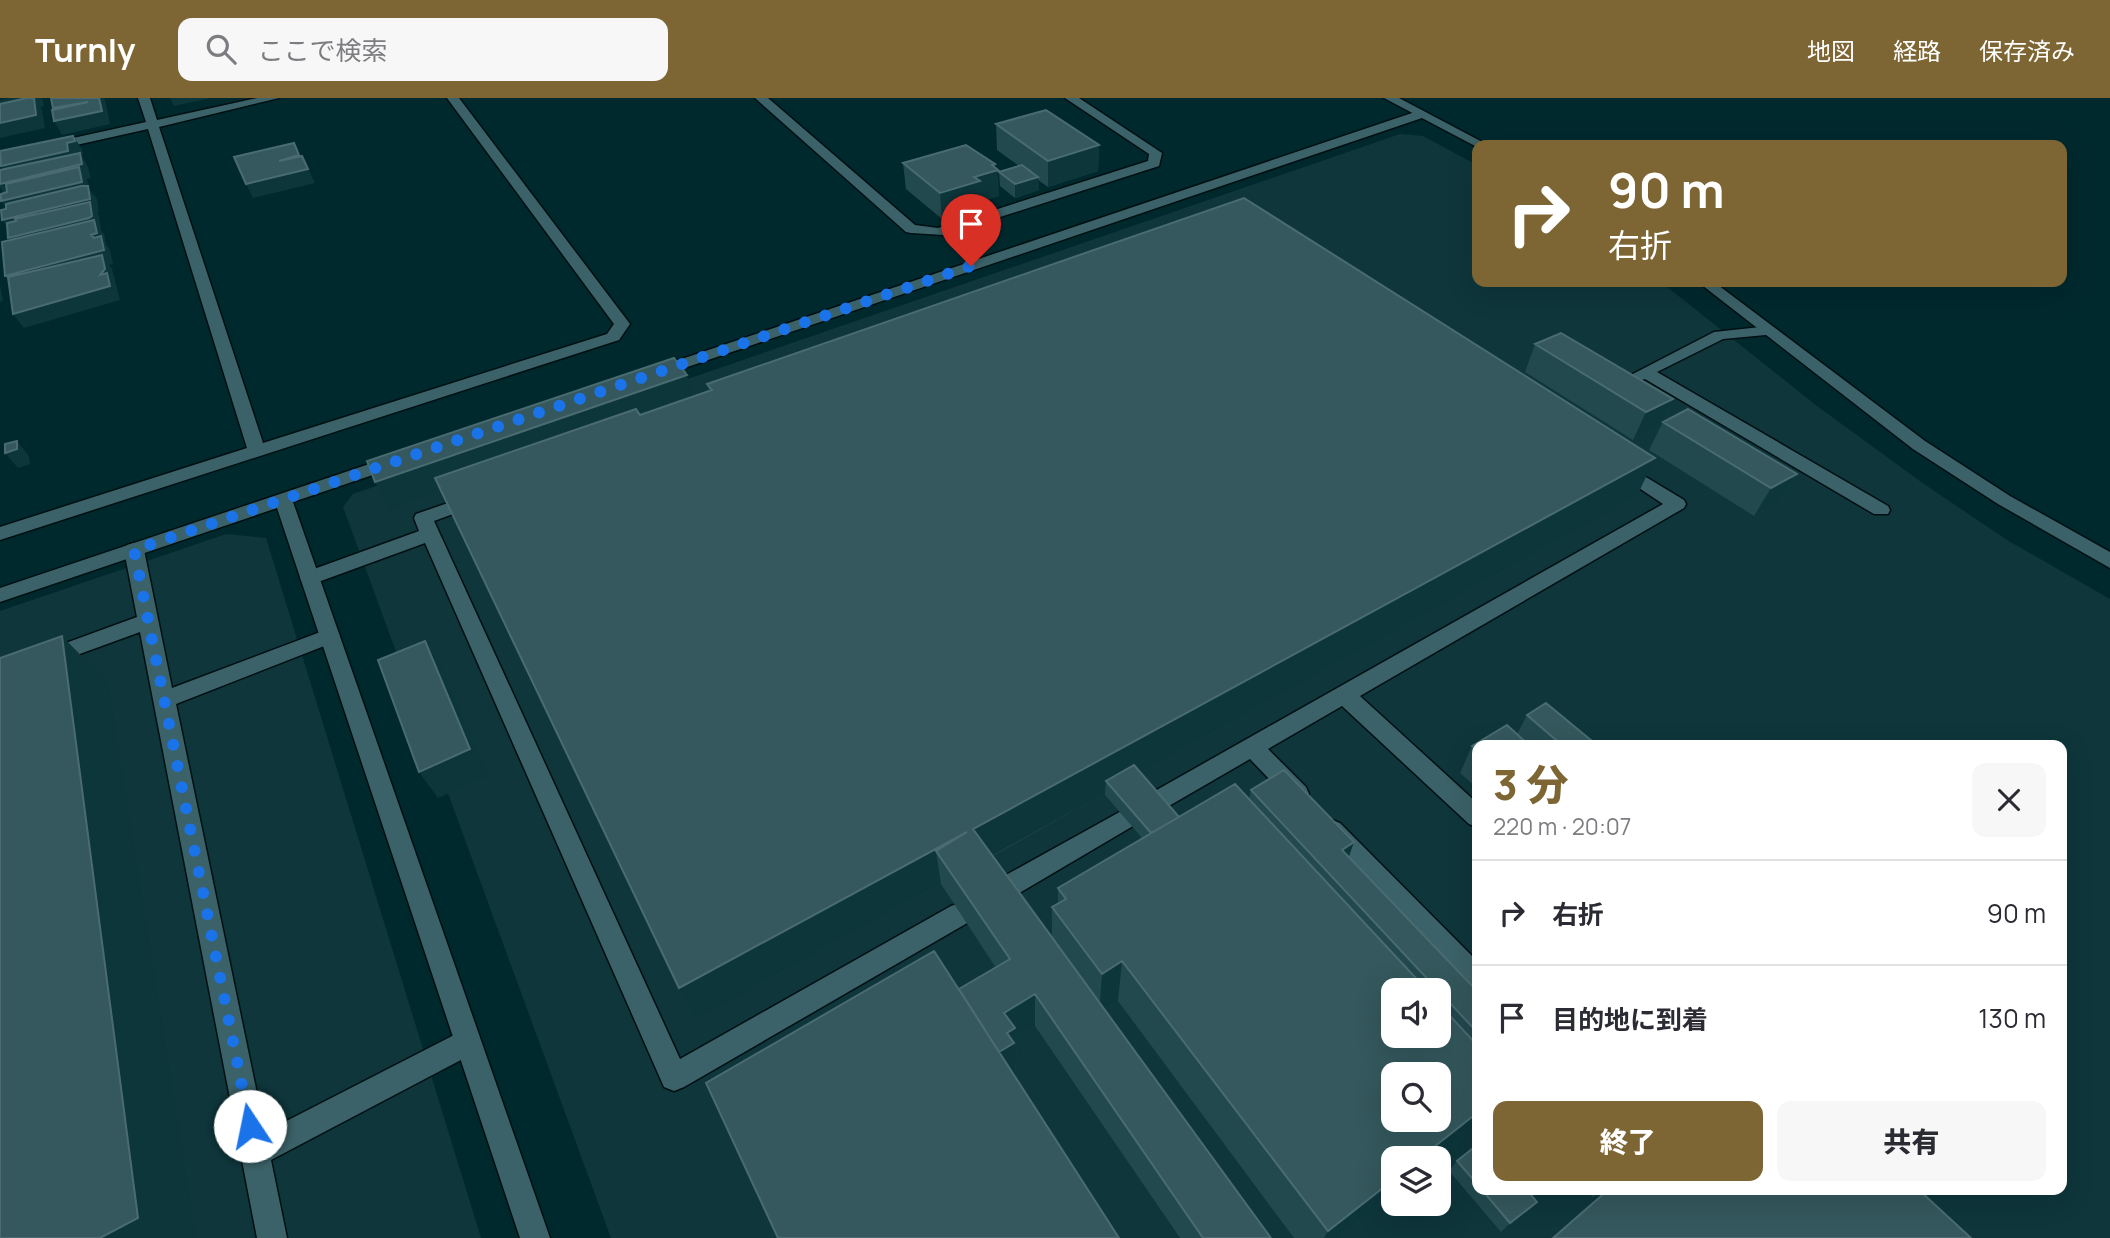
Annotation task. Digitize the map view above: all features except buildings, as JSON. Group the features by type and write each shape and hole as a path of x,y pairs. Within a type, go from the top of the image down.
{"street":[{"path":"144,98 257,451"},
{"path":"0,158 273,98"},
{"path":"0,534 613,337 622,324 453,98"},
{"path":"761,98 911,229 939,232 1154,163 1156,153 1071,98"},
{"path":"1390,98 1472,140"},
{"path":"640,378 1421,114"},
{"path":"1712,287 1919,445 2004,500 2110,561"},
{"path":"1624,382 1720,334 1770,331"},
{"path":"1645,372 1881,510"},
{"path":"0,595 415,454"},
{"path":"1154,803 1677,504 1607,458"},
{"path":"501,490 423,518 674,1077 960,914"},
{"path":"283,499 535,1238"},
{"path":"310,578 430,534"},
{"path":"134,550 272,1238"},
{"path":"0,675 149,621"},
{"path":"164,700 330,636"},
{"path":"1344,694 1472,812"},
{"path":"1252,747 1472,974"},
{"path":"997,893 1125,819"},
{"path":"255,1153 468,1042"}],"shaded area":[{"path":"1400,134 1423,136 1472,162 1472,287 1667,287 1817,406 1924,484 2007,540 2110,599 2110,1238 611,1238 343,507 353,494"},
{"path":"226,534 266,538 481,1238 0,1238 0,611"}],"route":[{"path":"250,1126 134,550 971,266"}]}
